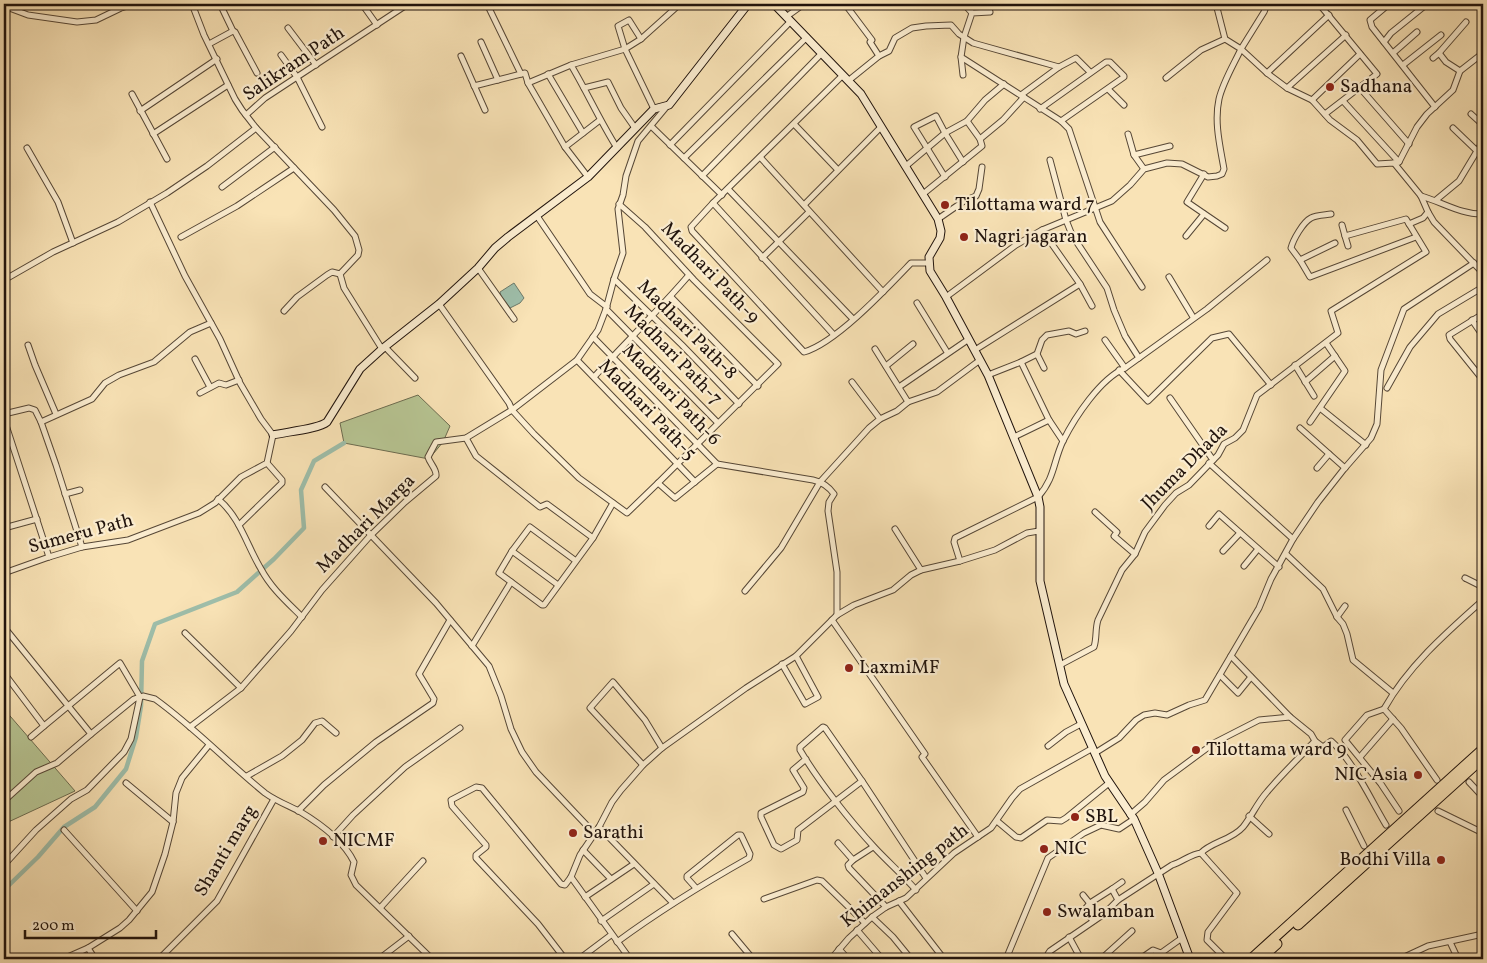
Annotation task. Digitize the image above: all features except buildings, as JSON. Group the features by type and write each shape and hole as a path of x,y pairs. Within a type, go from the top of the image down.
{"highway":[{"path":"1251,959 1483,749"},
{"path":"1260,959 1483,758"}],"street":[{"path":"4,6 28,15 77,22 96,20 134,4"},
{"path":"192,4 198,22 228,85 246,115 334,210 355,236 360,250 358,256 340,274"},
{"path":"220,4 256,73"},
{"path":"362,4 377,26"},
{"name":"Salikram Path","path":"246,115 265,98 408,4"},
{"path":"486,4 521,74"},
{"path":"528,83 571,65 625,49 641,39 680,4"},
{"path":"273,435 313,428 327,422 360,369 439,304 478,268 495,248 518,228 588,177 654,109 669,105 748,4"},
{"path":"774,4 861,94 938,219 941,231 940,238 930,257 929,263 933,276 988,375 1038,497 1040,507 1040,581 1068,695 1109,783 1132,817 1158,873 1190,959"},
{"path":"670,145 804,4"},
{"path":"845,4 872,40 870,42 879,56"},
{"path":"964,4 972,13"},
{"path":"972,13 990,12 988,4"},
{"path":"1216,4 1225,39 1241,48 1267,73 1287,88 1312,100 1325,114 1357,140 1376,164 1397,163"},
{"path":"946,297 1016,245 1042,230 1112,200 1130,185 1144,169 1168,163 1182,164 1208,177 1222,174 1224,169 1217,122 1219,98 1241,48 1267,4"},
{"path":"1319,4 1377,74 1325,114"},
{"path":"1389,4 1370,20 1372,27 1435,107"},
{"path":"1384,42 1391,33 1427,4"},
{"path":"964,75 961,57 964,37 972,13"},
{"path":"1267,73 1329,15"},
{"path":"641,39 629,20 618,26 625,49 654,109"},
{"path":"1433,58 1466,22"},
{"path":"929,263 912,264 834,336 812,350 804,352 762,305 695,236 690,227 794,124 845,78 889,51 897,37 919,26 950,25 973,43 1059,67"},
{"path":"288,28 316,65"},
{"path":"209,44 233,31"},
{"path":"1393,53 1417,32"},
{"path":"1287,88 1346,35"},
{"path":"1403,65 1441,35"},
{"path":"684,158 807,37"},
{"path":"1166,78 1201,50 1225,39"},
{"path":"481,42 498,80"},
{"path":"1439,53 1446,62 1460,71"},
{"path":"1397,163 1417,127 1453,90 1460,71 1483,53"},
{"path":"702,176 822,54"},
{"path":"1312,100 1360,54"},
{"path":"281,55 297,77 322,127"},
{"path":"461,56 484,110"},
{"path":"961,57 1023,96 1069,129 1100,222 1142,288"},
{"path":"980,140 1003,120 1023,96 1059,67 1076,58 1090,72"},
{"path":"140,111 216,59"},
{"path":"1040,109 1090,72 1108,62 1124,76 1060,121"},
{"path":"571,65 617,148"},
{"path":"474,86 525,73 528,83 565,147 588,177"},
{"path":"548,74 583,133"},
{"path":"584,88 608,82 621,108 636,128"},
{"path":"906,166 945,133 967,121 985,100 1004,84"},
{"path":"153,134 228,85"},
{"path":"1360,88 1408,144"},
{"path":"1108,89 1124,105"},
{"path":"132,94 167,159"},
{"path":"1343,101 1397,163 1422,196 1434,222 1483,272"},
{"name":"Madhari Marga","path":"190,727 241,688 302,617 322,590 370,536 404,502 436,476 436,472 428,457 436,442 466,438 512,410 577,360 601,324 623,253 618,204 623,195 626,176 638,141 669,105"},
{"path":"1471,114 1483,126"},
{"path":"945,177 914,127 936,116 963,162"},
{"path":"565,147 600,120"},
{"path":"923,194 982,146 967,121"},
{"path":"794,124 838,170"},
{"path":"651,126 722,195"},
{"path":"804,205 881,127"},
{"path":"4,280 53,252 118,222 186,180 256,128"},
{"path":"1453,128 1477,150"},
{"path":"1128,134 1134,155 1144,169"},
{"path":"1436,200 1459,181 1483,141"},
{"path":"1134,155 1170,146"},
{"path":"222,187 275,147"},
{"path":"27,148 58,202 73,243"},
{"path":"760,157 883,292"},
{"path":"1050,160 1066,220 1072,234 1107,288 1125,336 1139,358"},
{"path":"938,219 964,201 976,196 979,189 982,167"},
{"path":"181,236 237,206 294,168"},
{"path":"1204,174 1187,200 1188,203 1225,228"},
{"path":"728,189 853,320"},
{"path":"1422,196 1472,215 1483,214"},
{"path":"150,202 185,276 220,339 239,380 261,419 273,435 267,463 282,480 282,483 239,525"},
{"path":"713,203 834,336"},
{"name":"Madhari Path-9","path":"618,204 645,227 689,275 778,364 758,386"},
{"path":"762,258 809,212"},
{"path":"1409,224 1423,218 1428,212"},
{"path":"1186,236 1204,214"},
{"path":"1331,214 1311,218 1304,224 1292,243 1291,248 1310,277 1416,236"},
{"name":"Madhari Path-7","path":"537,216 590,294 607,308 718,423"},
{"path":"1310,422 1345,371 1326,343 1338,333 1330,312 1426,252 1406,219 1345,236"},
{"path":"1342,225 1348,246"},
{"path":"1042,230 1080,284 1092,306"},
{"path":"1300,260 1335,243"},
{"path":"960,561 954,542 955,538 1038,497 1049,483 1063,441 1092,396 1103,384 1193,317 1207,309 1268,260"},
{"name":"Khimanshing path","path":"831,959 857,930 872,917 906,898 954,853 991,828 1020,788 1120,738 1136,720 1144,715 1155,713 1167,716 1205,700 1259,608 1271,579 1293,539 1318,502 1372,438 1377,424 1381,370 1404,309 1474,263"},
{"path":"478,268 514,318"},
{"path":"284,311 297,297 327,275 332,272 340,274"},
{"path":"340,274 344,288 384,348 415,378"},
{"path":"594,377 651,315 671,297 689,275"},
{"path":"1169,277 1193,317"},
{"name":"Madhari Path-8","path":"614,279 739,404"},
{"path":"975,350 1080,284"},
{"path":"1387,388 1410,347 1438,314 1483,287"},
{"path":"439,304 512,410 579,478 627,513 758,386 671,297"},
{"path":"917,303 947,352"},
{"path":"1483,314 1449,335 1450,339 1483,380"},
{"path":"1472,320 1483,336"},
{"path":"41,422 92,399 105,383 119,375 154,362 190,332 211,323"},
{"path":"988,375 1037,354 1042,340 1047,335 1069,331 1076,334 1084,331"},
{"path":"1105,340 1122,369 1148,401 1212,338 1229,334 1271,384"},
{"name":"Madhari Path-6","path":"593,337 717,464 820,482"},
{"path":"899,387 947,352 969,339"},
{"name":"Jhuma Dhada","path":"1060,665 1094,647 1098,620 1122,570 1135,554 1145,532 1165,505 1176,493 1189,485 1218,455 1224,444 1235,438 1243,430 1257,395 1326,343"},
{"path":"886,366 913,344"},
{"path":"28,345 56,414"},
{"path":"875,349 908,402"},
{"path":"1037,354 1044,368"},
{"path":"1304,382 1335,356"},
{"path":"196,359 210,387"},
{"name":"Madhari Path-5","path":"577,360 695,482"},
{"path":"745,591 781,548 820,482 880,419 908,402 937,392 980,360"},
{"path":"1022,362 1049,420 1063,441"},
{"path":"1295,365 1314,396"},
{"path":"200,392 219,383 229,385 239,380"},
{"path":"852,382 880,419"},
{"path":"1170,398 1211,461 1293,539"},
{"path":"4,414 29,408 34,409 37,414 82,547"},
{"path":"1320,408 1366,445"},
{"path":"4,419 49,557"},
{"path":"1014,437 1049,420"},
{"path":"1300,428 1345,468"},
{"path":"466,438 476,456 540,507 546,504 593,538"},
{"path":"1317,468 1329,454"},
{"name":"Sumeru Path","path":"4,573 82,547 128,540 199,513 218,500 241,477 267,463"},
{"path":"658,483 675,498 717,464"},
{"path":"820,482 834,494 829,502 828,511 837,572 837,615"},
{"path":"325,487 418,584 489,666 511,729 530,765 594,833"},
{"path":"65,494 80,490"},
{"path":"218,500 228,509 239,525 270,584 302,617"},
{"path":"576,561 530,527 499,572 544,605 593,538 613,503"},
{"path":"1096,512 1117,532 1114,536 1135,554"},
{"path":"1208,526 1219,514 1279,567"},
{"path":"4,528 37,519"},
{"path":"895,529 921,570"},
{"path":"565,959 538,924 476,858 476,855 486,845 452,806 451,800 476,787 482,788 561,884 565,885 571,877 583,850 621,790 643,765 662,748 782,664 837,615 854,605 893,590 911,575 921,570 995,550 1026,533 1040,531"},
{"path":"1223,550 1240,533"},
{"path":"1244,566 1258,549"},
{"path":"512,551 558,585"},
{"path":"1286,554 1323,589 1337,617 1343,624 1353,660 1392,693"},
{"path":"1465,578 1483,587"},
{"path":"472,646 511,582"},
{"path":"1399,811 1360,757 1345,740 1367,715 1384,708 1392,693 1441,637 1483,600"},
{"path":"1337,617 1345,606"},
{"path":"298,811 324,785 376,742 433,703 434,699 419,674 450,620"},
{"path":"832,620 924,754 922,757 978,837"},
{"path":"4,627 90,734"},
{"path":"185,632 241,688"},
{"path":"782,664 805,704 818,697 793,655"},
{"path":"1231,656 1290,716 1311,734 1315,741 1323,747 1331,741 1336,746 1353,770 1386,825"},
{"path":"4,865 40,826 71,799 87,790 124,752 130,739 140,696 120,663 31,737"},
{"path":"4,673 44,726"},
{"path":"1220,675 1238,693 1251,677"},
{"path":"643,765 590,708 613,682 645,720 662,748"},
{"path":"4,801 36,772 57,764 128,703 140,696 148,696 155,699 190,727 208,745 274,799 298,811 333,836 351,855 354,862 351,875 352,880 432,959"},
{"path":"1384,708 1402,728 1437,780"},
{"path":"1006,959 1048,858 1084,833 1101,825 1119,829 1146,802 1164,780 1214,743 1259,720 1290,716"},
{"path":"1360,757 1393,719"},
{"path":"247,776 282,756 302,740 310,728 317,722 323,721 336,733"},
{"path":"1048,746 1066,732 1081,724"},
{"path":"916,890 874,847 837,801 799,748 818,730 823,727 825,728 926,878"},
{"path":"333,836 405,767 460,728"},
{"path":"1050,959 1048,954 1050,951 1100,916 1118,900 1158,873 1201,853 1237,833 1267,792 1315,741"},
{"path":"63,959 88,948 120,928 130,920 152,892 165,854 173,822 176,793 182,778 208,745"},
{"path":"806,759 793,770 804,788 802,792 761,813 761,817 774,844 781,849 797,840 798,830 862,781"},
{"path":"1469,782 1483,797"},
{"path":"126,783 173,822"},
{"path":"997,821 1016,837 1021,838 1047,820 1061,821 1066,818 1109,783"},
{"name":"Shanti marg","path":"159,959 216,901 274,799"},
{"path":"1346,810 1364,846"},
{"path":"1438,811 1483,833"},
{"path":"1250,816 1270,834"},
{"path":"599,827 673,903"},
{"path":"64,830 137,911"},
{"path":"617,942 696,888 751,856 741,835 738,835 687,876 696,888"},
{"path":"838,842 853,860"},
{"path":"874,847 848,865 886,908"},
{"path":"583,850 611,879"},
{"path":"1201,853 1237,893 1208,932 1207,940 1226,959"},
{"path":"380,908 423,861"},
{"path":"585,897 634,864"},
{"path":"571,877 630,959"},
{"path":"764,899 817,880 822,881 865,923"},
{"path":"1093,921 1085,909 1090,903 1122,882"},
{"path":"601,921 654,884"},
{"path":"1112,889 1118,900"},
{"path":"1084,895 1100,916"},
{"path":"899,901 944,959"},
{"path":"872,917 893,937 911,959"},
{"path":"857,930 882,959"},
{"path":"1101,959 1132,931"},
{"path":"732,934 753,959"},
{"path":"1400,959 1428,946 1483,934"},
{"path":"579,959 611,935"},
{"path":"379,959 409,936"},
{"path":"1069,937 1081,959"},
{"path":"1140,959 1150,950 1160,953 1182,938"},
{"path":"1450,942 1458,959"},
{"path":"88,948 95,959"},
{"path":"839,949 848,959"}],"green space":[{"path":"418,395 450,426 443,442 429,459 344,443 340,423"},
{"path":"4,709 75,791 4,824"}],"shaded area":[{"path":"514,283 524,298 520,303 510,308 500,292"}],"waterway":[{"path":"4,890 38,857 64,827 95,807 126,769 136,737 141,706 142,661 155,624 237,592 274,559 304,528 301,490 314,461 344,443"}],"place":[{"name":"Sadhana","path":"1330,87"},
{"name":"Tilottama ward 7","path":"945,205"},
{"name":"Nagri jagaran","path":"964,237"},
{"name":"LaxmiMF","path":"849,668"},
{"name":"Tilottama ward 9","path":"1196,750"},
{"name":"NIC Asia","path":"1418,775"},
{"name":"SBL","path":"1075,817"},
{"name":"Sarathi","path":"573,833"},
{"name":"NICMF","path":"323,841"},
{"name":"NIC","path":"1044,849"},
{"name":"Bodhi Villa","path":"1441,860"},
{"name":"Swalamban","path":"1047,912"}]}
